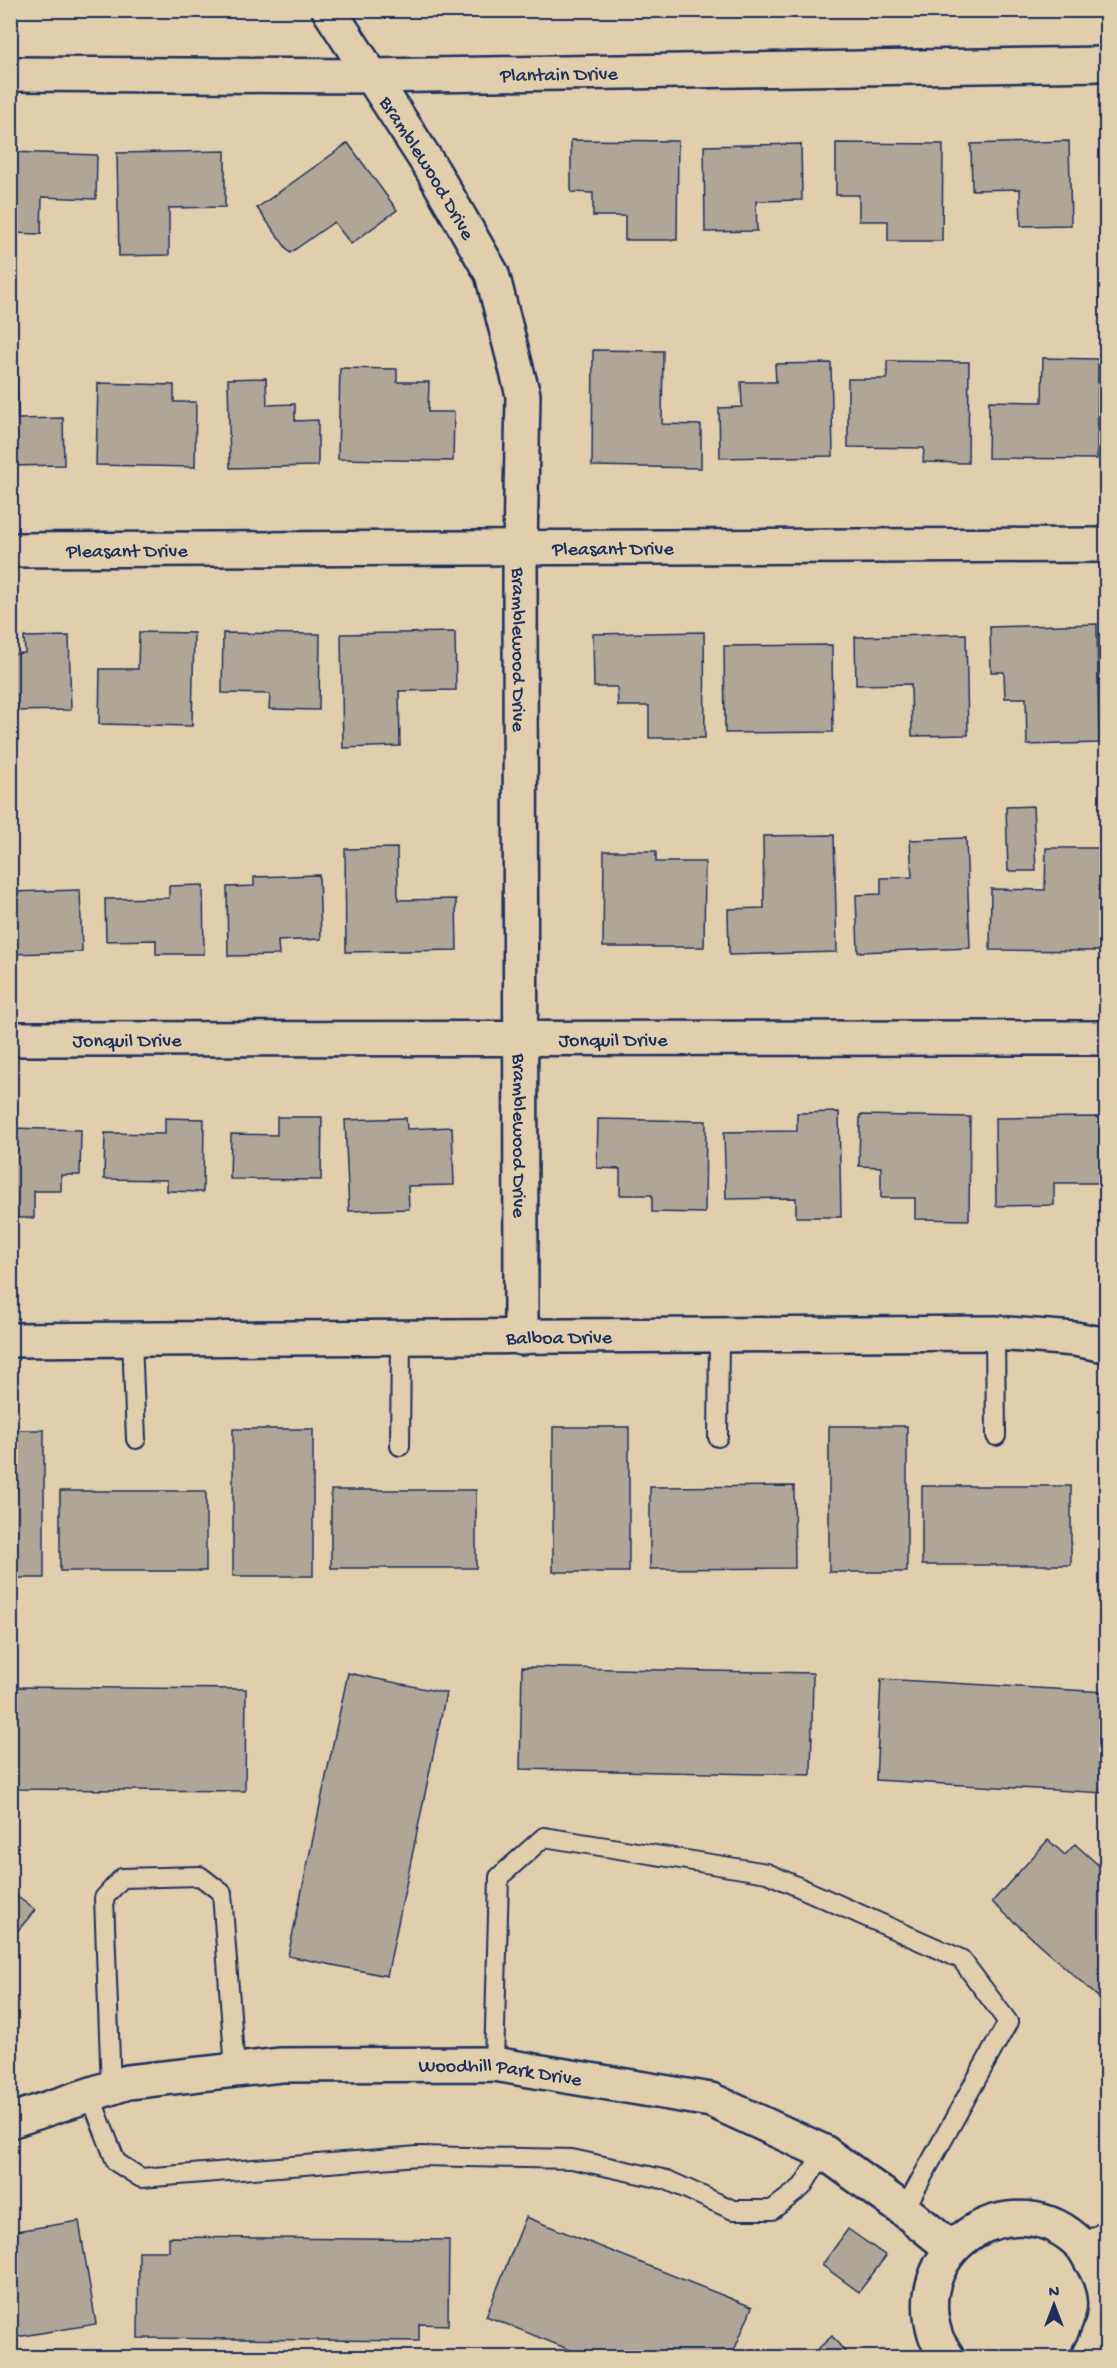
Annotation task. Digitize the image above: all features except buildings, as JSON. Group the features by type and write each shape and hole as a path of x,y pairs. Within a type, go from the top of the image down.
{"street":[{"name":"Bramblewood Drive","path":"329,10 433,171 492,274 523,395 520,548 521,1338"},
{"name":"Plantain Drive","path":"10,74 371,76 1107,64"},
{"name":"Pleasant Drive","path":"10,550 1107,545"},
{"name":"Jonquil Drive","path":"10,1039 1107,1038"},
{"name":"Balboa Drive","path":"10,1340 995,1333 1075,1339 1107,1345"},
{"name":"Woodhill Park Drive","path":"10,2121 128,2082 281,2065 494,2064 711,2100 824,2152 904,2210 951,2248"},
{"path":"948,2358 935,2334 930,2304 935,2274 951,2248 970,2232 998,2220 1028,2218 1094,2238 1106,2310 1100,2335 1087,2358"}],"lane":[{"path":"995,1333 996,1436"},
{"path":"718,1437 719,1336"},
{"path":"400,1446 401,1339"},
{"path":"132,1340 136,1439"},
{"path":"494,2064 499,1877 544,1837 767,1873 961,1959 1008,2022 904,2210"},
{"path":"235,2070 222,1893 200,1876 122,1878 104,1898 101,2091 116,2162 141,2178 418,2156 572,2159 668,2180 733,2210 772,2210 802,2187 824,2152"}]}
